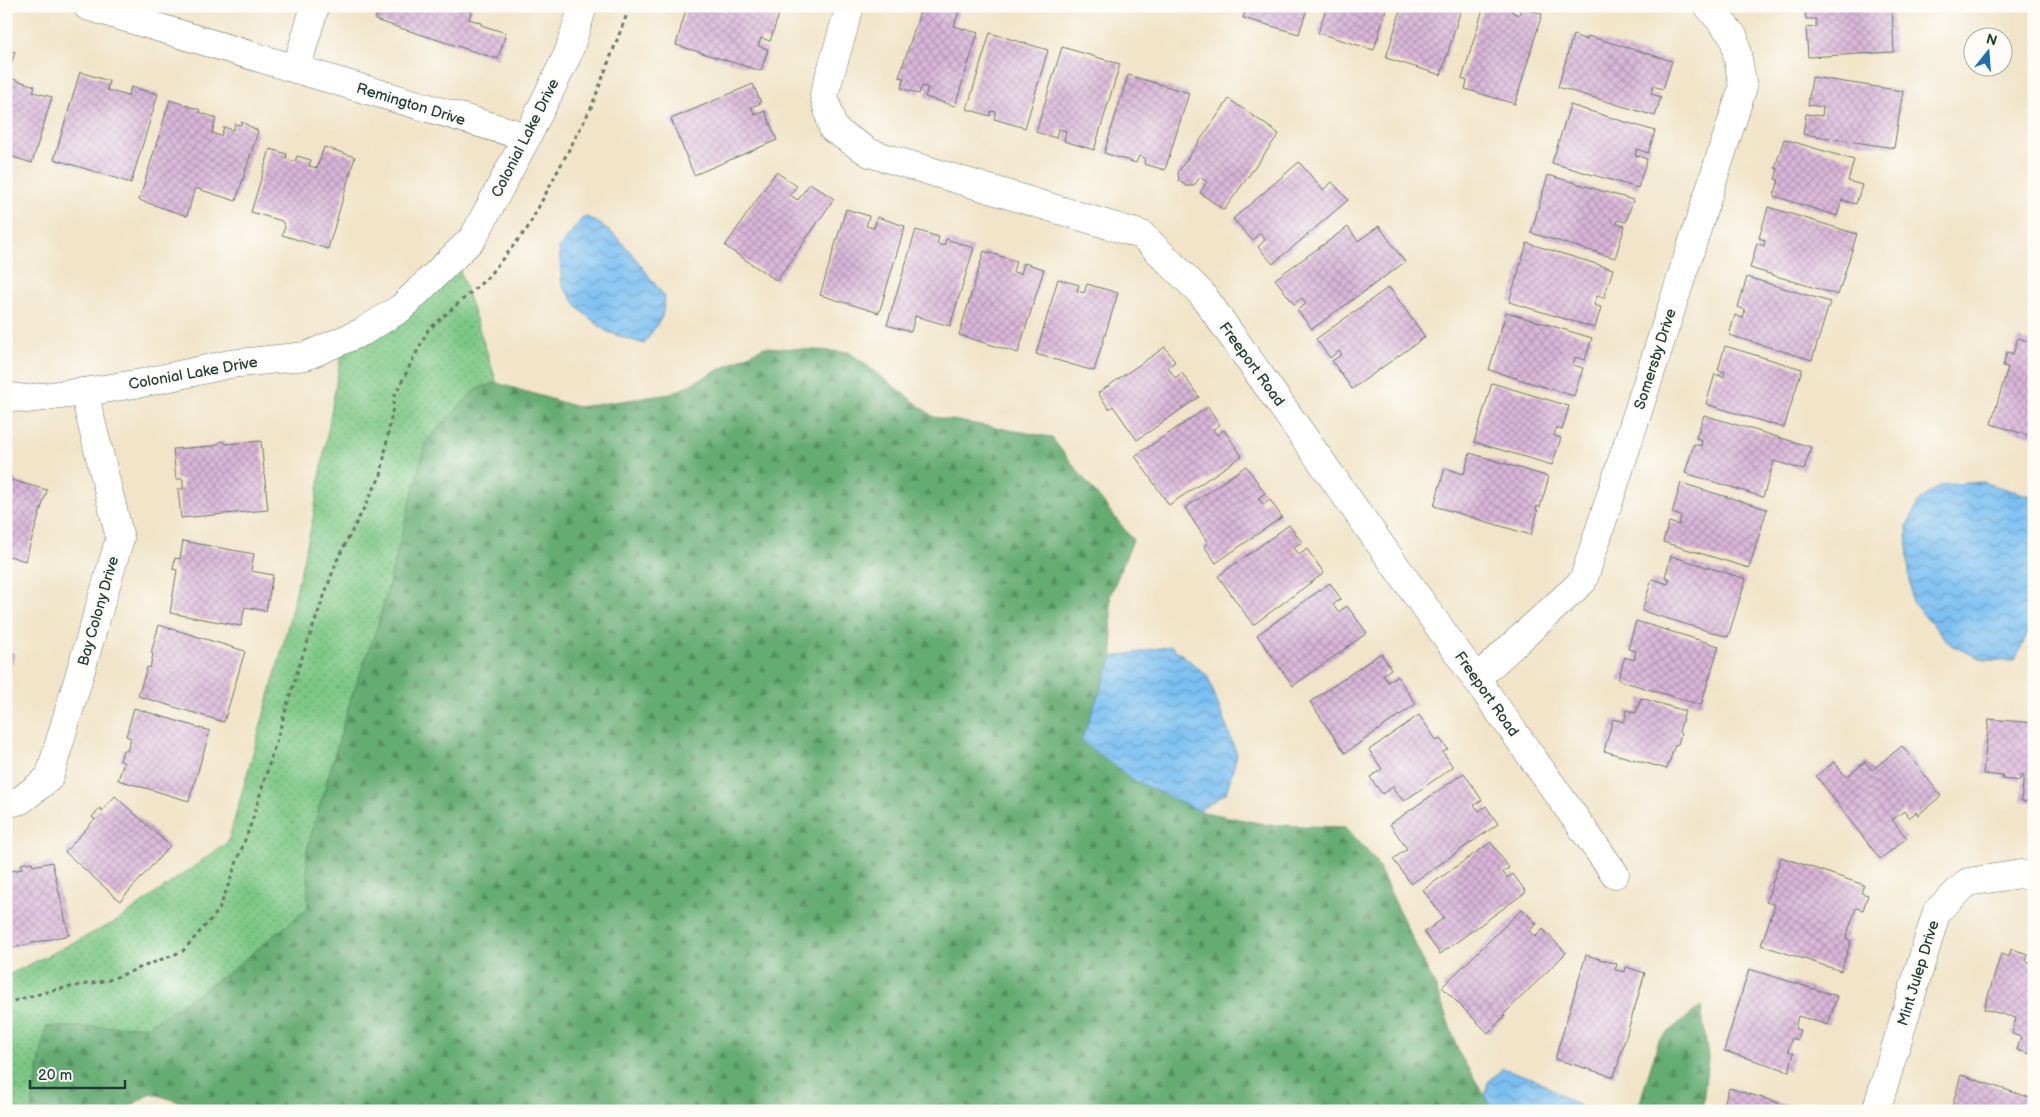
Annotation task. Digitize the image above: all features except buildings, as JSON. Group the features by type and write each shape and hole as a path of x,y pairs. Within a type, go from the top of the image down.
{"street":[{"name":"Remington Drive","path":"87,6 527,138"},
{"path":"296,70 315,6"},
{"name":"Colonial Lake Drive","path":"6,396 26,399 84,392 142,383 230,364 306,356 362,332 401,308 473,238 527,138 568,54 583,6"},
{"name":"Freeport Road","path":"850,6 824,95 833,129 870,153 1142,235 1202,294 1614,874"},
{"name":"Somersby Drive","path":"1476,678 1583,581 1743,87 1734,38 1708,6"},
{"name":"Bay Colony Drive","path":"6,804 21,800 49,778 120,538 84,392"},
{"name":"Mint Julep Drive","path":"1876,1111 1937,911 1968,882 2021,874 2034,878"}],"path":[{"path":"6,1003 54,990 109,980 183,952 219,910 252,821 300,666 337,560 381,475 395,395 428,330 486,279 527,229 591,108 630,6"}],"green space":[{"path":"457,262 497,383 476,389 401,539 378,625 352,696 307,850 308,908 227,974 148,1027 46,1027 31,1111 6,1111 6,976 117,921 228,842 283,646 312,523 341,354"},
{"path":"764,347 849,352 934,417 1051,437 1133,540 1110,596 1113,657 1082,741 1199,811 1269,825 1346,827 1375,860 1436,988 1460,1055 1494,1111 208,1111 151,1093 123,1111 31,1111 46,1027 148,1026 227,974 308,908 307,850 352,696 378,625 426,442 476,389 497,383 578,407 671,394"},
{"path":"1701,1006 1708,1058 1702,1111 1637,1111 1659,1040"}],"water":[{"path":"584,216 609,230 620,240 665,297 662,317 644,344 607,332 580,310 562,285 559,248"},
{"path":"1982,482 2034,497 2034,619 2015,661 1984,660 1951,645 1912,602 1907,526 1919,501 1941,485"},
{"path":"1171,646 1207,675 1237,755 1226,793 1199,811 1133,780 1081,741 1113,657"},
{"path":"1503,1068 1537,1080 1587,1111 1494,1111 1485,1095 1488,1082"}]}
